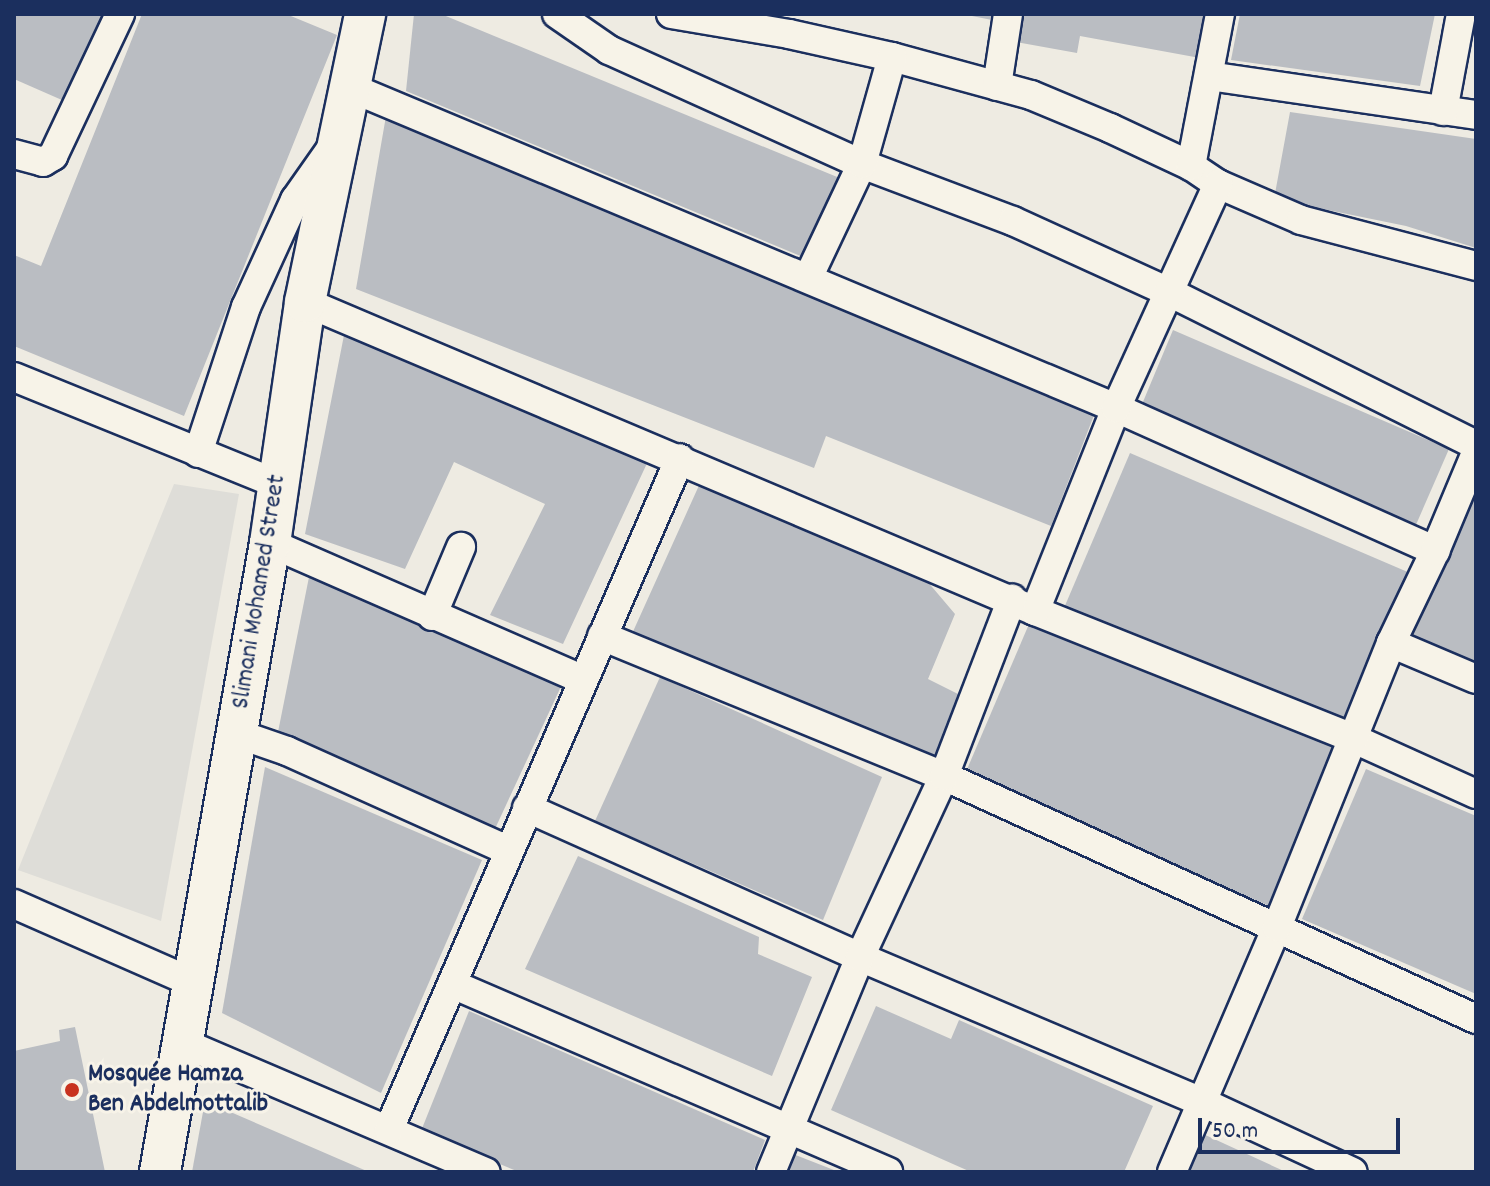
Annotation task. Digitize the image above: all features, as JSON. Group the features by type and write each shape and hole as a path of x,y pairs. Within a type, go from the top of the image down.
{"street":[{"path":"14,154 43,162 53,156 120,14"},
{"name":"Slimani Mohamed Street","path":"160,1172 270,543 305,302 365,14"},
{"path":"557,14 609,50 862,164 1013,221 1169,292 1476,445"},
{"path":"671,14 790,24 892,57 1031,95 1191,166 1218,184 1301,220 1476,266"},
{"path":"997,86 1008,14"},
{"path":"1191,166 1220,14"},
{"path":"1443,111 1461,14"},
{"path":"808,278 862,164 892,57"},
{"path":"1209,76 1476,115"},
{"path":"349,87 1116,408 1435,551"},
{"path":"198,453 252,293 295,200 314,168 338,140"},
{"path":"771,1172 860,957 1218,184"},
{"path":"305,302 1024,605 1352,738 1476,794"},
{"path":"14,377 277,484"},
{"path":"1172,1172 1277,927 1391,643 1435,551 1476,453"},
{"path":"389,1129 680,458"},
{"path":"270,543 583,680"},
{"path":"432,616 461,547"},
{"path":"602,636 944,776 1476,1019"},
{"path":"1391,643 1476,679"},
{"path":"238,734 287,751 509,851"},
{"path":"527,808 860,957 1202,1102 1353,1172"},
{"path":"14,904 194,983"},
{"path":"452,984 888,1172"},
{"path":"183,1043 486,1172"}],"shaded area":[{"path":"174,484 239,494 161,921 18,870"}],"building":[{"path":"14,14 110,14 71,104 14,79"},
{"path":"142,14 286,14 337,35 184,416 14,346 14,255 41,266"},
{"path":"414,14 441,14 842,179 810,260 406,91"},
{"path":"962,14 998,14 997,21"},
{"path":"1016,14 1208,14 1200,58 1080,36 1077,53 1011,41"},
{"path":"1240,14 1435,14 1420,86 1231,60"},
{"path":"1290,112 1476,139 1476,248 1406,226 1274,199"},
{"path":"386,116 1098,405 1051,526 826,436 814,468 356,289"},
{"path":"345,330 649,459 563,644 490,615 545,504 454,462 405,569 305,534"},
{"path":"1173,330 1449,449 1415,527 1140,409"},
{"path":"1130,453 1410,573 1344,727 1064,608"},
{"path":"701,481 927,581 955,614 928,679 960,695 940,757 631,636"},
{"path":"1476,491 1476,663 1413,635"},
{"path":"311,567 564,680 494,831 277,737"},
{"path":"1032,617 1341,751 1274,908 965,774"},
{"path":"660,677 882,777 823,920 595,821"},
{"path":"265,767 482,860 381,1093 222,1013"},
{"path":"1366,769 1476,816 1476,994 1302,919"},
{"path":"578,856 759,937 758,954 812,977 772,1076 525,969"},
{"path":"876,1006 951,1039 959,1020 1153,1106 1124,1172 971,1172 831,1110"},
{"path":"469,1011 765,1140 753,1172 519,1172 421,1131"},
{"path":"75,1027 105,1172 14,1172 14,1051 60,1041 59,1030"},
{"path":"205,1101 369,1172 192,1172"},
{"path":"1201,1133 1286,1172 1184,1172"},
{"path":"793,1154 839,1172 787,1172"}],"place":[{"name":"Mosquée Hamza Ben Abdelmottalib","path":"72,1090"}]}
